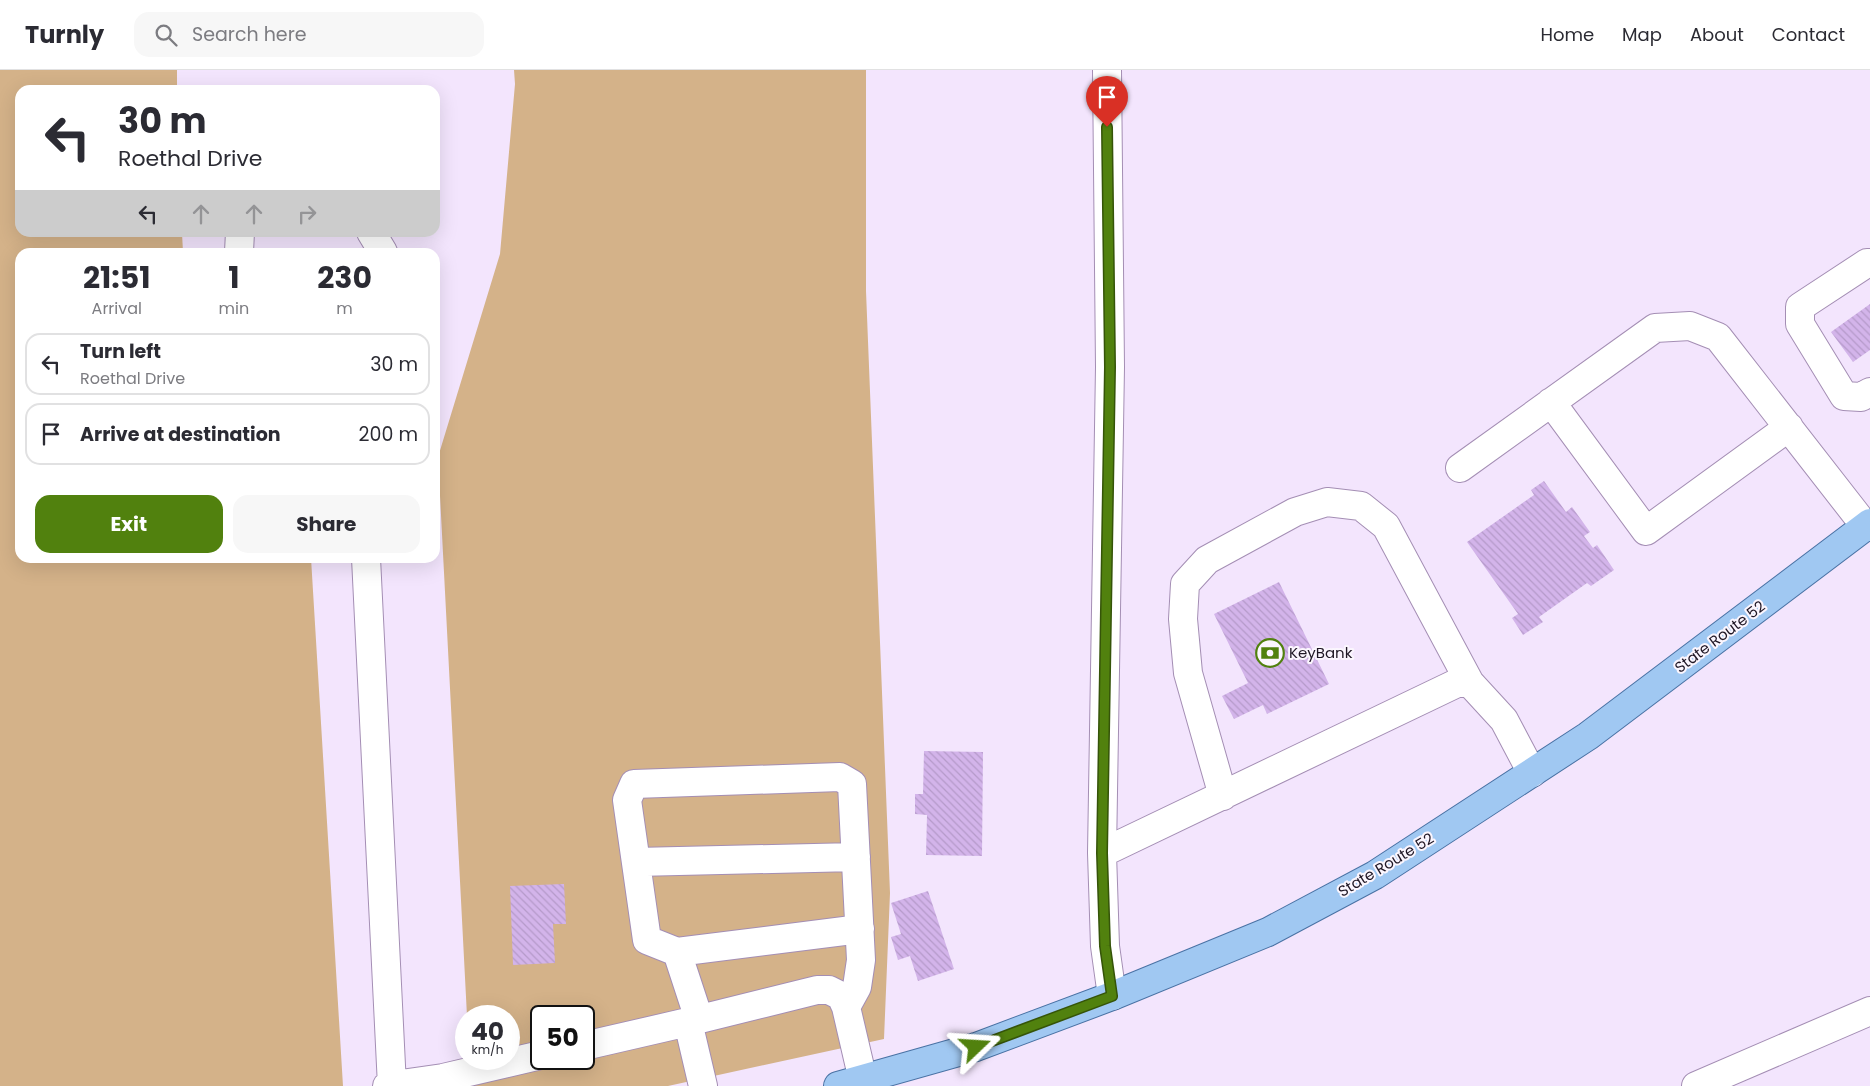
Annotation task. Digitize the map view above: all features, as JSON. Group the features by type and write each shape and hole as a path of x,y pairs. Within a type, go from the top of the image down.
{"main road":[{"name":"State Route 52","path":"850,1083 976,1047 1112,996 1276,928 1375,875 1588,736 1868,525"}],"street":[{"path":"1107,70 1110,367 1102,853 1105,946 1112,996"},
{"path":"374,237 381,248"},
{"path":"1870,263 1867,263 1800,307 1800,324 1844,396 1861,397 1870,392"},
{"path":"1460,468 1655,328 1690,326 1718,337 1868,525"},
{"path":"1551,402 1646,531 1789,428"},
{"path":"1222,796 1188,674 1183,619 1185,584 1207,560 1295,512 1327,502 1361,506 1386,526 1470,683 1504,720 1532,773"},
{"path":"366,563 392,1086"},
{"path":"1102,853 1456,683 1470,683"},
{"path":"846,1007 857,987 861,960 860,929 852,784 840,777 634,784 627,800 647,940 677,952 860,929"},
{"path":"636,862 856,857"},
{"path":"677,952 693,1021 703,1086"},
{"path":"595,1043 817,990 829,990 841,996 846,1007 850,1083"},
{"path":"1696,1086 1870,1011"},
{"path":"387,1086 443,1078 530,1058"}],"shaded area":[{"path":"0,70 177,70 177,85 15,85 15,237 182,237 183,248 15,248 15,563 311,563 343,1086 0,1086"},
{"path":"514,70 866,70 866,291 890,893 884,1039 668,1086 471,1086 470,1070 520,1070 520,1005 466,1005 440,496 440,450 500,254 515,84"}],"building":[{"path":"1870,304 1870,350 1853,362 1831,332"},
{"path":"1544,481 1566,512 1572,507 1590,532 1584,536 1593,548 1597,545 1614,570 1591,586 1587,583 1539,617 1543,622 1523,635 1512,618 1518,614 1467,542 1534,495 1531,490"},
{"path":"1279,582 1329,684 1267,714 1263,705 1234,719 1222,696 1248,683 1214,614"},
{"path":"924,751 983,752 982,856 926,855 927,815 915,814 915,794 923,794"},
{"path":"564,884 566,924 553,924 555,963 513,965 510,886"},
{"path":"928,891 954,969 918,981 910,956 898,960 891,937 901,934 891,903"}],"place":[{"name":"KeyBank","path":"1270,653"}],"route":[{"path":"976,1047 1112,996 1105,946 1102,853 1110,367 1107,127"}]}
